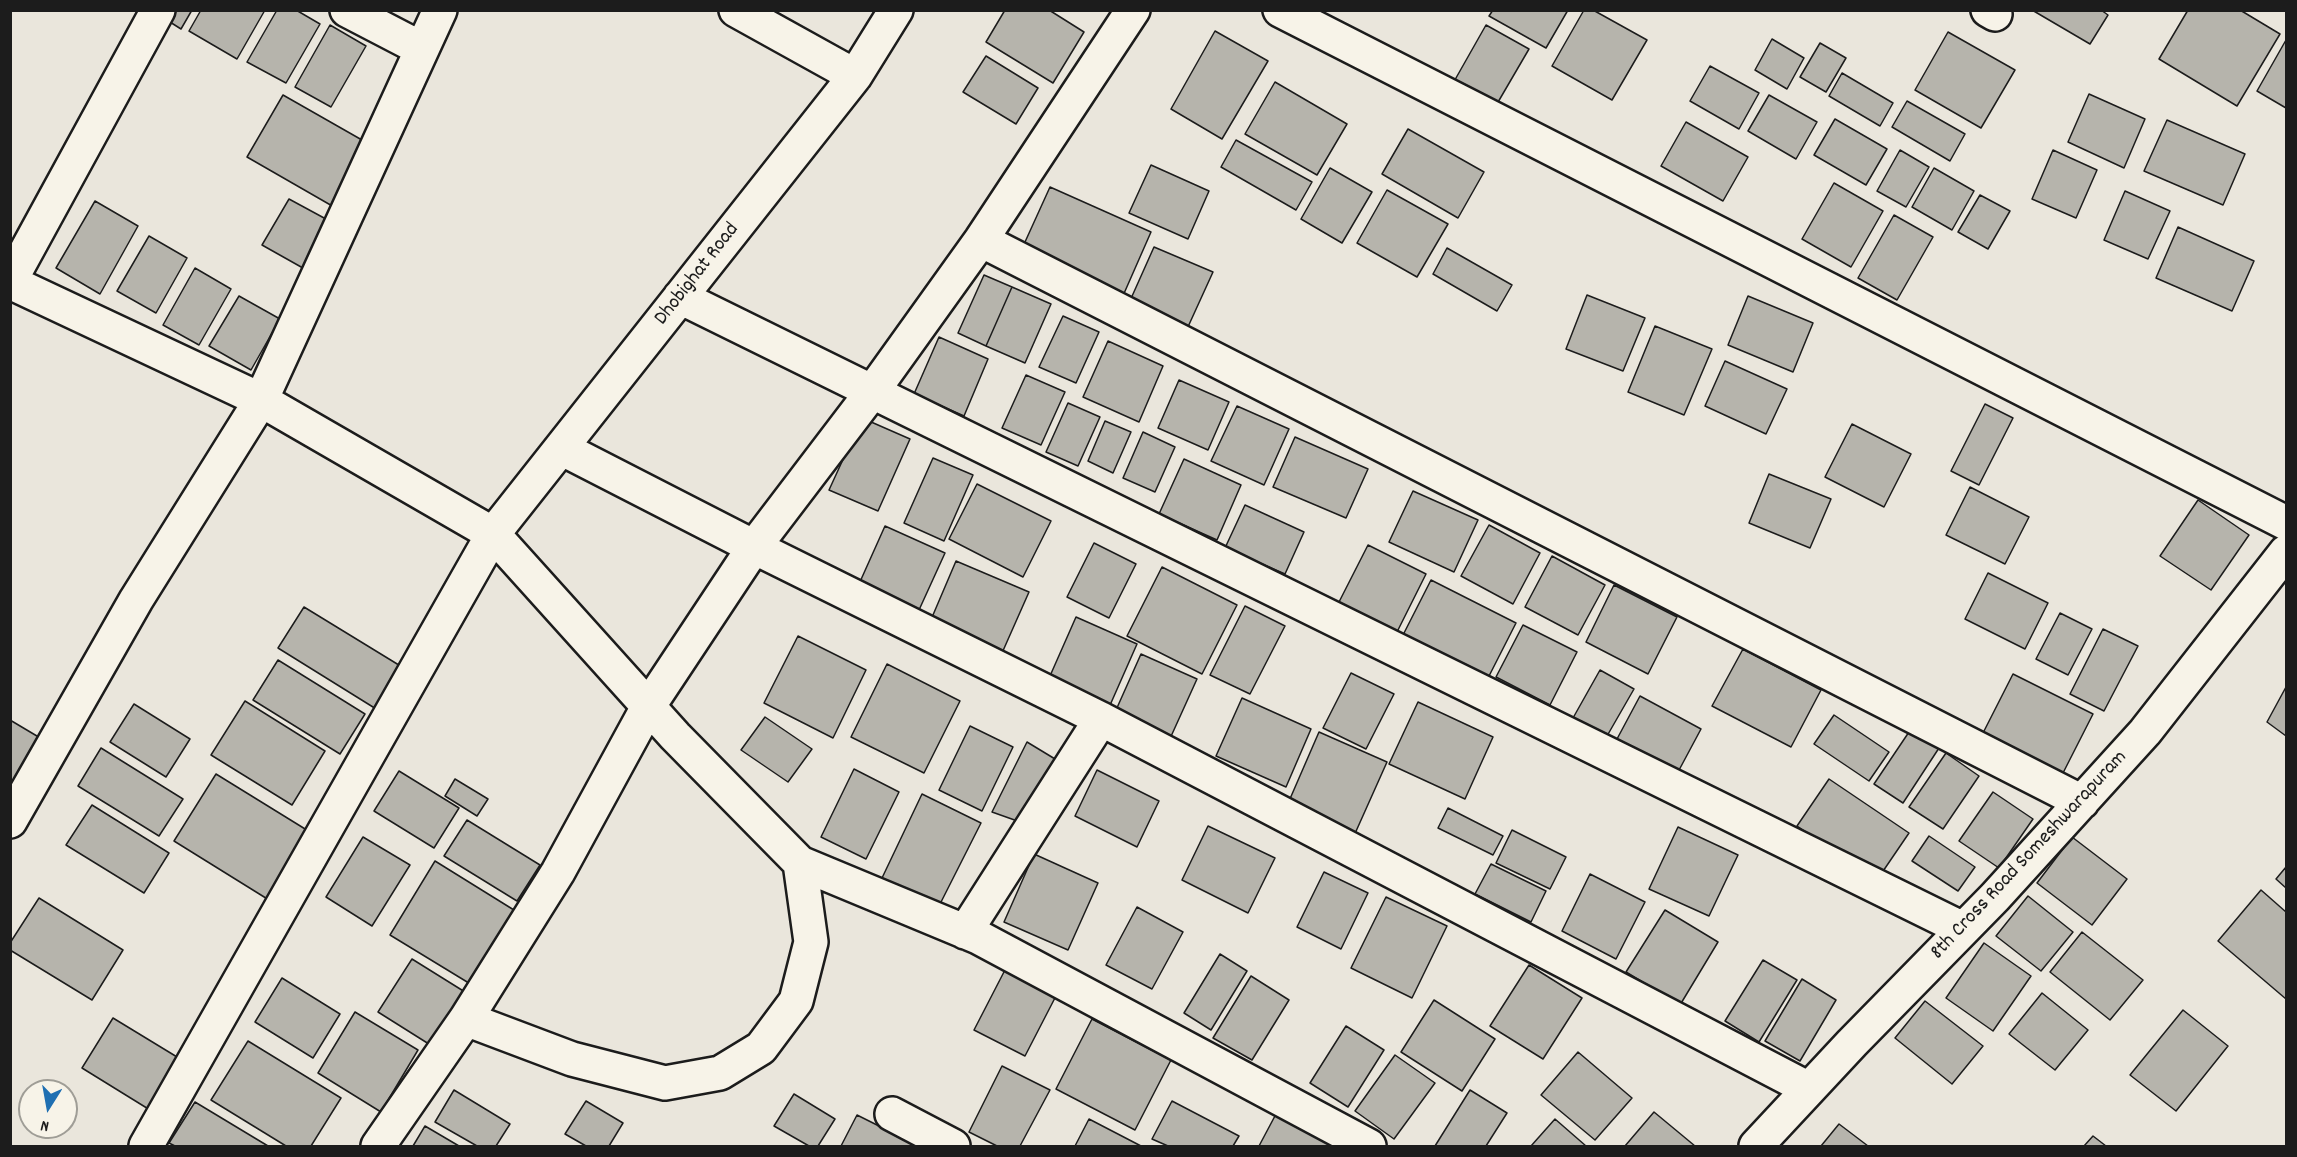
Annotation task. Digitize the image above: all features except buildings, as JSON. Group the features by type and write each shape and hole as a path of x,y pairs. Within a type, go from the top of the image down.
{"street":[{"path":"158,10 10,281 261,400 493,534 648,707 800,862 965,932 1369,1146"},
{"path":"347,10 422,49"},
{"path":"10,821 136,600 261,400 440,10"},
{"path":"736,10 855,76"},
{"name":"Dhobighat Road","path":"146,1146 493,534 855,76 896,10"},
{"path":"386,1144 558,872 648,707 754,547 872,392 981,240 1133,10"},
{"path":"1280,10 2286,523"},
{"path":"981,240 2082,802"},
{"path":"680,297 1963,929"},
{"path":"561,448 754,547 1101,719 1809,1089"},
{"name":"8th Cross Road Someshwarapuram","path":"1756,1146 1963,929 2145,732 2286,552"},
{"path":"965,932 1101,719"},
{"path":"466,1019 572,1059 665,1083 720,1073 761,1048 796,1001 811,942 800,862"},
{"path":"892,1114 953,1146"}]}
